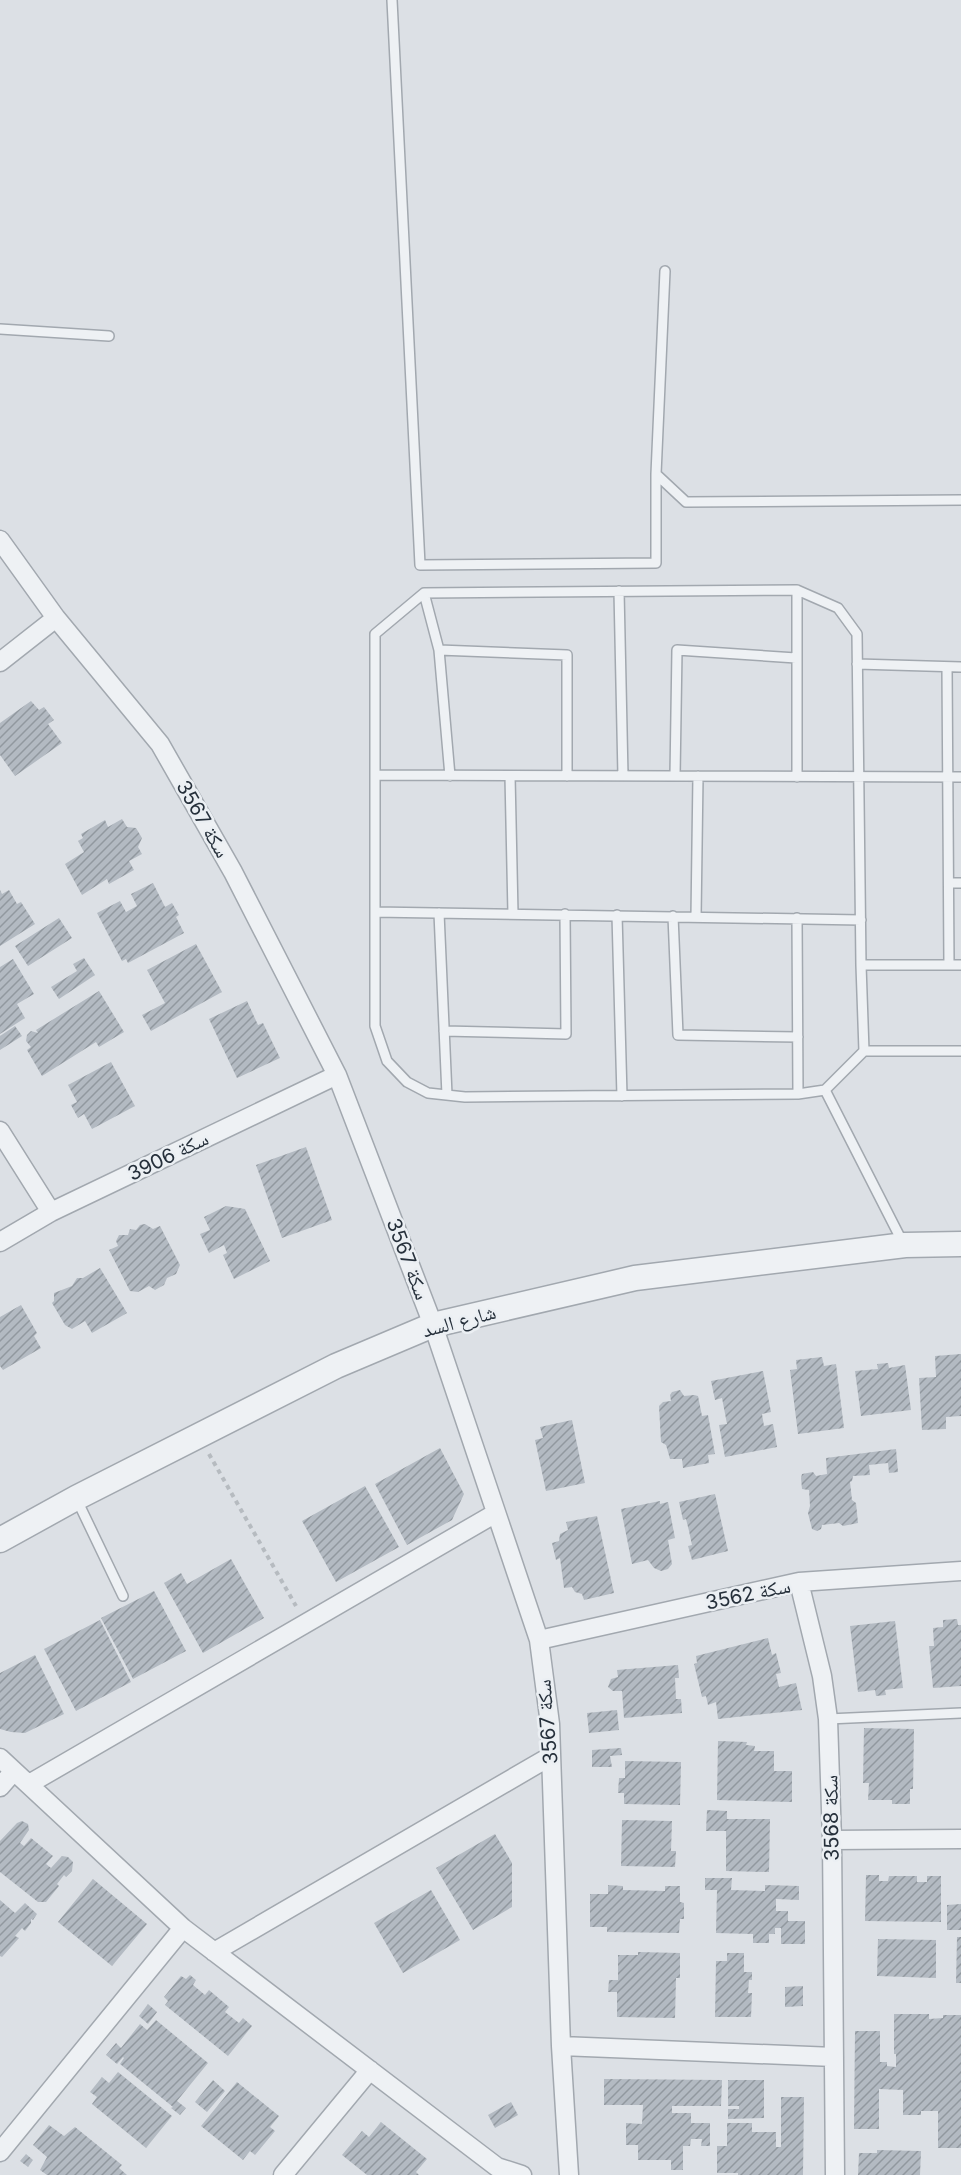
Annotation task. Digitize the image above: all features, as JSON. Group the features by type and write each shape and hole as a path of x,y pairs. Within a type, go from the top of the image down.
{"street":[{"name":"سكة 3567","path":"0,540 56,618 160,744 233,872 337,1075 433,1324 538,1640 550,1724 561,2046 569,2175"},
{"path":"0,662 56,618"},
{"name":"سكة 3906","path":"0,1242 51,1212 337,1075"},
{"path":"0,1131 51,1212"},
{"name":"شارع السد","path":"0,1540 76,1498 336,1366 433,1324 635,1278 904,1245 961,1244"},
{"path":"29,1784 496,1513"},
{"name":"سكة 3562","path":"538,1640 799,1582 961,1571"},
{"name":"سكة 3568","path":"799,1582 822,1676 828,1719 832,1840 836,2175"},
{"path":"214,1952 551,1756"},
{"path":"0,1758 183,1928 497,2167 522,2175"},
{"path":"0,1787 14,1771"},
{"path":"832,1840 961,1839"},
{"path":"0,2152 183,1928"},
{"path":"561,2046 834,2057"},
{"path":"283,2175 370,2070"},
{"path":"562,2175 569,2175"}],"lane":[{"path":"392,0 420,565 656,563 656,474 665,272"},
{"path":"0,328 109,336"},
{"path":"656,474 686,502 961,500"},
{"path":"797,590 797,777"},
{"path":"864,1051 857,634 838,608 797,590 424,593 375,634 375,1026 387,1061 407,1082 428,1093 465,1097 798,1094 825,1090 864,1051 961,1051"},
{"path":"619,591 623,776"},
{"path":"424,593 440,650 450,776"},
{"path":"440,650 567,655 567,776"},
{"path":"675,776 677,650 796,658"},
{"path":"857,664 961,667"},
{"path":"947,667 949,965"},
{"path":"376,775 961,777"},
{"path":"510,776 513,914"},
{"path":"696,917 699,776"},
{"path":"949,883 961,883"},
{"path":"375,912 861,920"},
{"path":"439,912 447,1095"},
{"path":"444,1031 566,1034 565,914"},
{"path":"617,915 622,1096"},
{"path":"673,916 678,1035 798,1037"},
{"path":"796,918 798,1094"},
{"path":"861,965 961,965"},
{"path":"825,1090 904,1245"},
{"path":"76,1498 123,1596"},
{"path":"828,1719 961,1713"}],"path":[{"path":"198,1435 306,1623"}],"building":[{"path":"31,701 39,710 44,707 54,720 48,724 62,743 15,776 0,755 0,723"},
{"path":"122,819 127,827 136,828 142,838 138,847 142,854 129,861 134,870 109,884 107,879 82,895 65,864 84,852 78,841 83,838 81,834 105,820 108,827"},
{"path":"153,883 165,907 172,903 179,915 176,917 184,933 128,963 126,959 122,961 97,913 120,901 126,912 137,906 131,894"},
{"path":"0,890 2,894 9,890 17,904 21,902 35,924 0,946"},
{"path":"59,918 72,938 28,966 15,946"},
{"path":"196,944 222,992 151,1031 142,1015 165,1003 147,970"},
{"path":"84,958 95,975 59,999 51,987 77,971 73,964"},
{"path":"13,959 34,994 17,1004 25,1018 0,1034 0,967"},
{"path":"99,991 124,1032 99,1047 96,1042 42,1076 27,1050 31,1047 26,1041 27,1035 31,1031 38,1033 36,1030"},
{"path":"247,1001 258,1025 263,1023 280,1058 237,1078 209,1019"},
{"path":"15,1026 22,1036 0,1050 0,1036"},
{"path":"111,1062 135,1106 92,1129 84,1114 78,1118 71,1105 77,1102 68,1085"},
{"path":"306,1147 332,1220 282,1238 256,1165"},
{"path":"226,1206 245,1209 270,1261 234,1279 223,1255 227,1253 224,1245 209,1253 200,1234 210,1230 204,1217"},
{"path":"145,1224 153,1229 160,1226 180,1265 176,1274 167,1278 164,1285 155,1290 149,1286 138,1292 130,1291 109,1250 118,1246 116,1241 119,1235 128,1235 130,1229 136,1230 140,1225"},
{"path":"100,1268 127,1313 92,1333 85,1321 72,1329 65,1325 52,1303 54,1293 72,1286 77,1278 83,1278"},
{"path":"21,1305 37,1333 34,1336 41,1348 3,1370 0,1366 0,1317"},
{"path":"961,1354 961,1416 946,1417 946,1429 922,1430 919,1378 936,1377 935,1356"},
{"path":"822,1357 824,1366 836,1364 844,1428 798,1434 790,1370 797,1369 796,1360"},
{"path":"888,1363 889,1368 905,1365 911,1410 861,1416 855,1371 878,1369 877,1364"},
{"path":"763,1371 771,1412 762,1414 764,1426 773,1424 777,1447 725,1457 719,1425 727,1424 722,1398 715,1400 711,1381"},
{"path":"680,1390 684,1396 698,1396 702,1416 708,1415 715,1454 708,1455 709,1463 683,1468 682,1459 670,1459 666,1445 661,1442 659,1406 663,1402 671,1401 672,1392"},
{"path":"572,1420 585,1483 546,1491 535,1440 543,1438 540,1427"},
{"path":"440,1448 464,1494 452,1520 407,1545 375,1484"},
{"path":"896,1449 898,1472 889,1473 888,1463 869,1465 870,1475 853,1476 850,1482 852,1500 856,1503 858,1523 843,1526 839,1523 822,1525 817,1531 812,1529 808,1513 809,1490 802,1489 802,1474 813,1472 816,1476 827,1474 826,1458"},
{"path":"365,1486 399,1547 336,1582 302,1521"},
{"path":"715,1494 728,1551 692,1560 688,1546 692,1545 689,1531 686,1519 683,1520 679,1502"},
{"path":"660,1501 660,1504 668,1502 675,1538 668,1540 672,1564 668,1569 661,1571 654,1568 648,1560 632,1564 621,1509"},
{"path":"597,1516 614,1593 584,1600 582,1594 575,1592 572,1587 564,1588 560,1558 556,1560 552,1543 559,1541 560,1534 568,1530 566,1522"},
{"path":"231,1559 264,1618 203,1653 164,1583 181,1573 187,1584"},
{"path":"154,1591 186,1651 133,1679 101,1618"},
{"path":"957,1619 958,1625 961,1625 961,1686 933,1688 929,1646 934,1646 933,1628 943,1627 943,1620"},
{"path":"100,1620 131,1682 76,1711 44,1649"},
{"path":"895,1621 903,1688 885,1690 886,1695 876,1696 875,1690 858,1692 850,1626"},
{"path":"768,1638 772,1655 776,1653 781,1673 776,1674 779,1687 796,1683 802,1710 718,1719 716,1702 708,1705 706,1696 702,1697 694,1664 697,1663 696,1656"},
{"path":"35,1655 64,1714 25,1733 0,1729 0,1673"},
{"path":"678,1665 679,1678 675,1678 676,1699 681,1699 682,1713 624,1718 622,1691 613,1691 608,1687 611,1679 618,1677 617,1670"},
{"path":"617,1710 619,1730 589,1733 587,1713"},
{"path":"864,1728 914,1729 913,1789 910,1789 910,1804 892,1804 892,1800 868,1800 869,1783 863,1783"},
{"path":"718,1741 747,1742 746,1745 755,1746 754,1751 774,1751 774,1771 792,1771 792,1802 717,1800"},
{"path":"621,1748 622,1755 610,1756 612,1767 592,1767 592,1750"},
{"path":"625,1761 681,1762 680,1805 624,1804 624,1793 618,1793 619,1778 625,1778"},
{"path":"707,1810 727,1811 727,1819 770,1819 769,1872 726,1871 726,1831 706,1831"},
{"path":"622,1820 672,1821 671,1851 676,1851 675,1867 621,1866"},
{"path":"22,1821 28,1824 29,1830 20,1843 24,1846 31,1838 53,1856 46,1864 51,1868 62,1856 68,1857 73,1862 72,1871 66,1877 64,1875 57,1884 59,1886 46,1902 38,1902 0,1872 0,1841 17,1823"},
{"path":"495,1834 512,1863 512,1907 473,1930 436,1868"},
{"path":"866,1875 879,1875 879,1881 888,1881 889,1876 917,1876 917,1882 927,1882 927,1876 941,1876 941,1922 865,1921"},
{"path":"705,1878 732,1878 731,1890 765,1891 765,1885 799,1886 799,1900 776,1899 776,1911 788,1911 788,1921 805,1921 805,1944 781,1944 781,1928 775,1928 775,1934 769,1934 769,1943 753,1943 753,1934 716,1933 717,1890 705,1890"},
{"path":"93,1879 147,1924 112,1966 58,1922"},
{"path":"608,1885 623,1886 623,1890 665,1891 665,1886 680,1886 680,1902 684,1903 684,1919 680,1919 679,1933 607,1932 607,1927 590,1927 590,1894 608,1894"},
{"path":"431,1890 460,1940 403,1973 374,1923"},
{"path":"0,1900 15,1913 25,1903 37,1914 33,1920 31,1919 25,1931 22,1928 15,1936 19,1938 2,1957 0,1956"},
{"path":"961,1904 961,1930 947,1930 947,1905"},
{"path":"957,1937 961,1937 961,1983 956,1983"},
{"path":"878,1939 936,1940 936,1978 877,1976"},
{"path":"638,1952 680,1953 680,1978 676,1978 675,2018 617,2017 617,1992 608,1992 609,1980 618,1980 618,1955 638,1955"},
{"path":"727,1953 744,1953 744,1972 752,1972 748,1993 752,1993 751,2017 715,2017 716,1961 727,1961"},
{"path":"190,1975 196,1980 193,1985 205,1995 209,1990 229,2007 225,2012 239,2023 243,2018 252,2026 228,2056 165,2005 168,2001 164,1997 181,1976 186,1979"},
{"path":"803,1986 803,2006 785,2007 785,1987"},
{"path":"148,2004 157,2012 148,2024 139,2016"},
{"path":"894,2014 929,2014 929,2019 943,2018 943,2015 961,2015 961,2148 938,2148 938,2111 921,2111 921,2115 903,2115 903,2090 879,2089 879,2129 854,2129 855,2031 880,2031 880,2062 887,2062 887,2066 896,2067"},
{"path":"156,2020 208,2063 177,2101 186,2108 180,2115 120,2064 123,2057 117,2064 106,2055 116,2043 121,2048 140,2024 147,2030"},
{"path":"118,2072 172,2116 146,2148 92,2104 97,2097 90,2092 102,2077 109,2083"},
{"path":"604,2079 722,2080 721,2106 672,2106 672,2113 691,2113 691,2123 710,2123 710,2146 701,2146 702,2139 691,2139 690,2146 683,2146 683,2170 671,2170 671,2160 638,2160 638,2145 626,2145 626,2123 642,2124 643,2105 604,2105"},
{"path":"213,2080 225,2091 207,2112 195,2102"},
{"path":"728,2080 764,2080 764,2118 728,2119 728,2109 739,2109 739,2106 728,2106"},
{"path":"237,2082 279,2116 270,2127 275,2131 255,2155 250,2151 243,2160 201,2126"},
{"path":"781,2097 804,2097 803,2175 717,2173 717,2146 727,2146 727,2123 752,2123 752,2132 776,2132 776,2147 781,2147"},
{"path":"511,2102 518,2115 495,2128 488,2115"},
{"path":"381,2122 427,2159 416,2172 419,2175 367,2175 342,2155 362,2131 369,2137"},
{"path":"49,2125 64,2136 75,2127 122,2165 119,2168 127,2175 47,2175 40,2170 47,2157 33,2145"},
{"path":"877,2150 921,2151 920,2175 858,2175 859,2153 877,2153"},
{"path":"26,2154 33,2160 28,2167 20,2161"}]}
